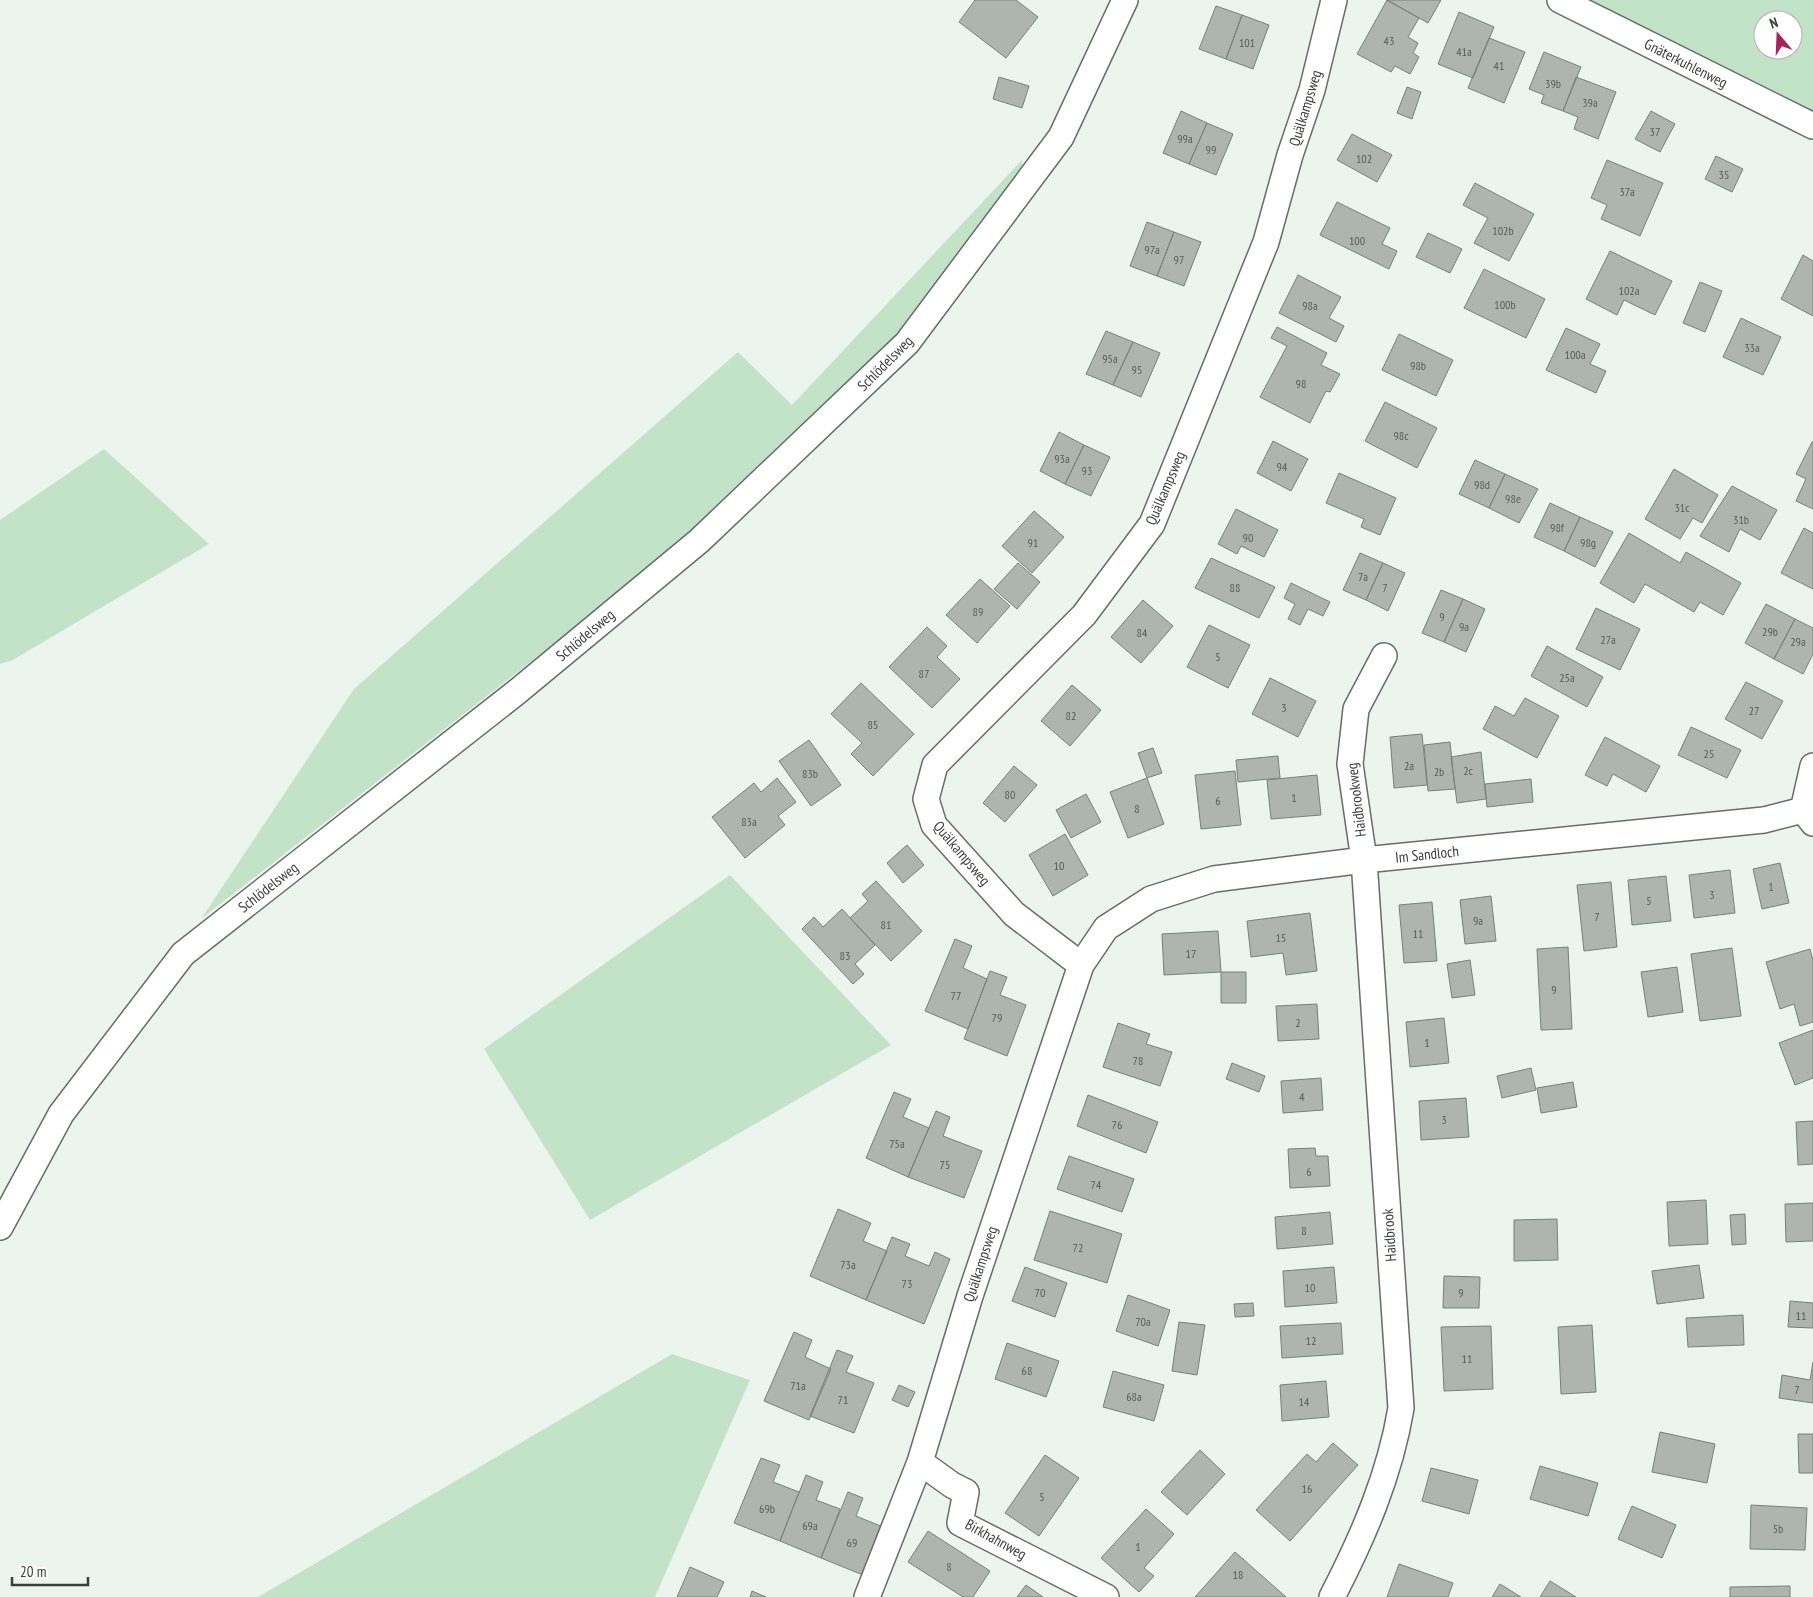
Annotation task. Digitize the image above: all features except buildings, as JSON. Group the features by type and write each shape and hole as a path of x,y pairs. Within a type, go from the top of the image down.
{"street":[{"name":"Schlödelsweg","path":"0,1227 61,1114 183,954 518,691 699,541 907,343 1061,137 1125,0"},
{"name":"Quälkampsweg","path":"867,1597 920,1462 970,1296 1081,965 1014,914 934,825 926,799 934,765 1084,615 1152,524 1266,242 1312,90 1334,0"},
{"name":"Gnäterkuhlenweg","path":"1560,0 1813,126"},
{"name":"Haidbrookweg","path":"1364,860 1350,764 1356,709 1384,656"},
{"path":"1808,816 1813,766"},
{"name":"Im Sandloch","path":"1081,965 1106,928 1151,899 1214,878 1364,860 1808,816"},
{"name":"Haidbrook","path":"1332,1597 1363,1536 1395,1444 1401,1408 1364,860"},
{"name":"Birkhahnweg","path":"920,1462 952,1485 966,1492 960,1523 1106,1597"}],"green space":[{"path":"1587,0 1813,0 1813,114"},
{"path":"1022,160 1022,173 902,333 656,564 201,919 354,689 738,352 792,405"},
{"path":"104,449 209,544 11,661 0,664 0,520"},
{"path":"730,875 891,1045 590,1220 484,1049"},
{"path":"672,1354 750,1380 655,1597 258,1597"}]}
